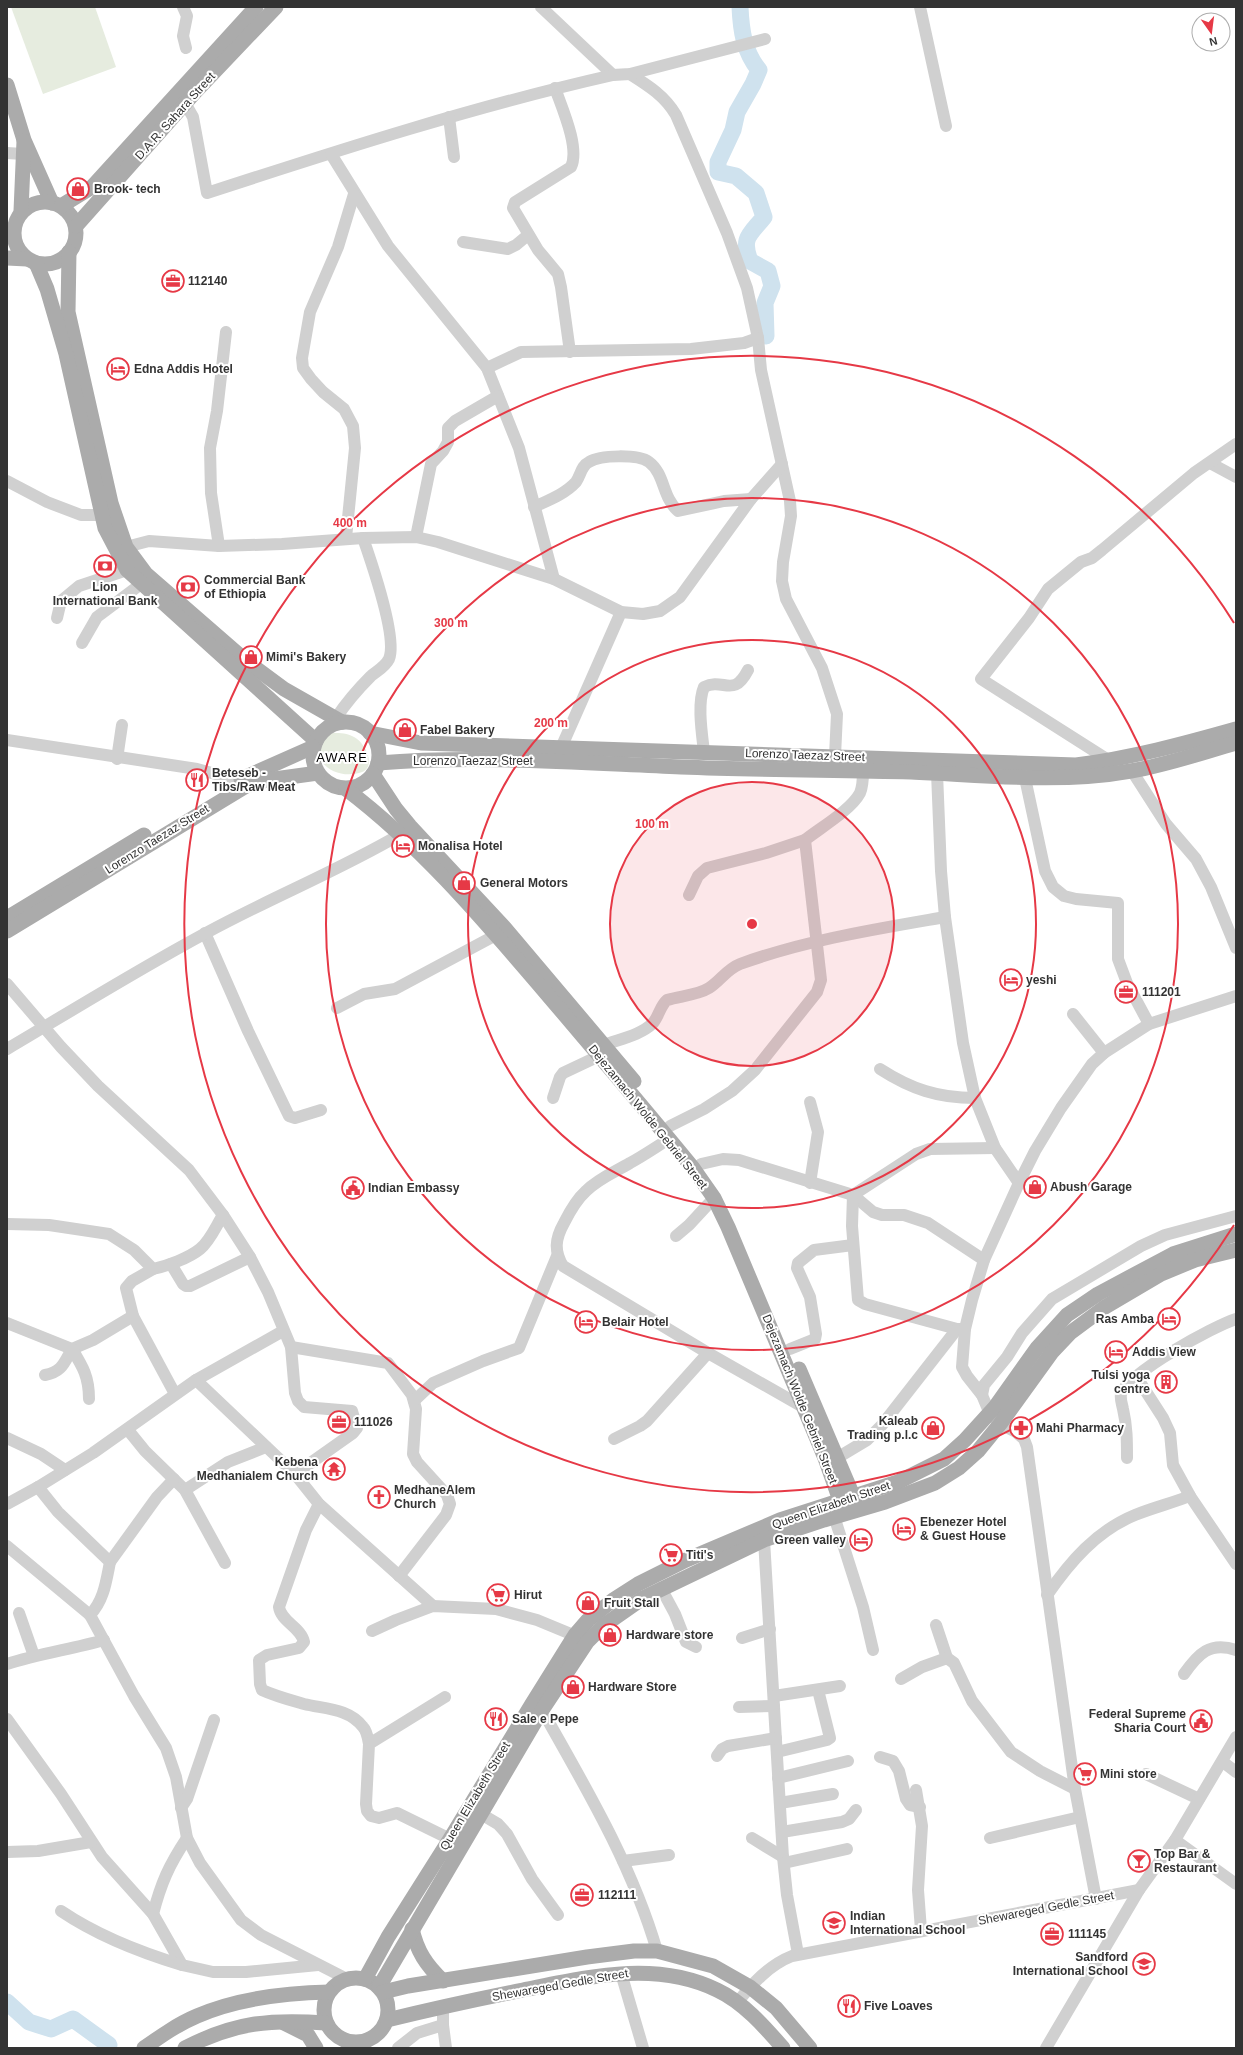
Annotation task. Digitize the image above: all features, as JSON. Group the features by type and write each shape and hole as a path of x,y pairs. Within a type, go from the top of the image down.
{"main road":[{"name":"D.A.R. Sahara Street","path":"56,204 92,187 256,7"},
{"name":"D.A.R. Sahara Street","path":"76,226 185,103 276,7"},
{"path":"7,85 24,147 56,204 72,217 76,226 75,238 69,252 68,312 111,503 126,546 146,574 246,661 284,689 339,720 362,726 370,733 378,747 376,768 366,782 356,787 346,789 335,787 325,782 318,774 314,765 315,744 322,732 339,720"},
{"path":"24,147 15,218 15,244 20,252 32,261 47,289 66,354 105,528 126,570 315,744"},
{"path":"15,218 33,204 42,202 56,204"},
{"path":"7,258 54,262 69,252"},
{"name":"Lorenzo Taezaz Street","path":"370,733 421,743 788,754 1076,765 1110,761 1178,746 1236,729"},
{"name":"Lorenzo Taezaz Street","path":"376,768 427,760 559,762 936,773 1025,778 1095,776 1132,771 1236,743"},
{"path":"8,925 238,780 315,744"},
{"path":"787,769 788,754"},
{"name":"Dejezamach Wolde Gebriel Street","path":"376,768 396,809 504,927 602,1051 670,1132 701,1164 738,1227 790,1349 836,1458 846,1507"},
{"name":"Lorenzo Taezaz Street","path":"8,925 246,786 267,780 318,774"},
{"name":"Dejezamach Wolde Gebriel Street","path":"346,789 377,812 401,834 602,1051"},
{"name":"Dejezamach Wolde Gebriel Street","path":"670,1132 714,1198 728,1227 846,1507"},
{"name":"Queen Elizabeth Street","path":"995,1419 1008,1391 1037,1348 1067,1315 1098,1294 1173,1254 1236,1234"},
{"name":"Queen Elizabeth Street","path":"365,1979 388,1937 450,1839 581,1638 604,1626 628,1607 661,1588 764,1540 846,1507 944,1459 965,1440 995,1419 1070,1333 1105,1307 1161,1274 1195,1260 1236,1250"},
{"name":"Queen Elizabeth Street","path":"381,1989 412,1929 542,1710 581,1638 588,1620 613,1600 638,1584 686,1560 780,1520 846,1507"},
{"path":"412,1929 421,1956 443,1981"},
{"name":"Shewareged Gedle Street","path":"381,1989 443,1981 587,1957 634,1951 657,1951 713,1966 750,1987 776,2008 810,2048"},
{"name":"Shewareged Gedle Street","path":"387,2020 443,2006 621,1973 667,1974 690,1980 717,1990 738,2003 770,2033 783,2048"},
{"path":"346,1979 365,1979 381,1989 388,2010 387,2020 376,2035 359,2045 348,2041 334,2042 326,2023 324,2012 325,2002 329,1992 337,1984 346,1979"},
{"path":"146,2047 168,2031 196,2016 229,2004 269,1996 329,1992"},
{"path":"185,2048 204,2038 231,2028 277,2020 326,2023"},
{"path":"277,2020 308,2035 316,2048"}],"street":[{"path":"183,7 187,16 183,36 186,48"},
{"path":"541,7 614,75"},
{"path":"920,7 946,126"},
{"path":"185,103 193,117 207,192 449,117 555,88 614,75 630,74 765,39"},
{"path":"630,74 655,90 669,102 727,233 747,288 758,338 761,370 790,501 791,516 783,562 782,581 786,599 822,668 837,714 835,756"},
{"path":"555,88 573,145 575,160 571,167 515,202 513,208 538,250 558,274 570,352"},
{"path":"449,117 454,157"},
{"path":"7,153 24,147"},
{"path":"331,154 354,194 388,246 487,368 519,448 554,579"},
{"path":"346,538 355,448 353,426 344,410 323,392 311,379 303,368 302,358 310,312 338,248 354,194"},
{"path":"463,242 508,248 516,245 528,235"},
{"path":"219,546 211,493 210,448 217,411 226,332"},
{"path":"487,368 521,352 691,349 744,343 758,338"},
{"path":"416,537 431,464 446,447 448,442 448,428 455,421 498,396"},
{"path":"1110,761 981,679 1029,618 1048,589 1080,562 1102,550 1194,473 1236,444"},
{"path":"534,507 565,491 577,481 584,465 590,461 604,457 634,457 647,461 657,470 671,505 678,511 724,501 751,499"},
{"path":"1210,463 1236,477"},
{"path":"126,546 149,540 219,546 282,544 346,538 416,537 438,542 554,579 621,612 643,614 660,611 680,597 751,499 782,464"},
{"path":"7,481 47,502 81,515 101,515"},
{"path":"339,720 356,691 384,666 389,658 390,648 384,600 363,538"},
{"path":"57,618 61,601 79,586 126,570"},
{"path":"82,643 97,617 141,584"},
{"path":"561,748 621,612"},
{"path":"704,752 701,707 701,693 704,687 710,684 731,686 743,680 748,670"},
{"path":"117,759 122,725"},
{"path":"7,740 117,759 197,769 238,780"},
{"path":"689,895 698,876 707,868 766,853 805,840 849,806 860,793 863,781 863,771"},
{"path":"1132,771 1166,824 1196,859 1211,887 1236,948"},
{"path":"936,773 945,917 962,1043 975,1098 995,1148 1019,1183"},
{"path":"1025,778 1045,871 1053,887 1064,896 1076,899 1118,903 1118,959 1127,983 1149,1024"},
{"path":"7,1049 205,933 277,896 377,848 401,834"},
{"path":"414,1401 433,1383 483,1361 519,1348 557,1256 556,1244 562,1227 574,1204 586,1190 601,1179 629,1164 670,1132 732,1091 764,1061 817,992 821,980 805,840"},
{"path":"553,1098 560,1077 563,1073 653,1023 663,1004 667,1000 707,990 729,969 737,965 768,955 870,929 945,917"},
{"path":"205,933 248,1031 289,1116 295,1118 321,1110"},
{"path":"337,1008 364,994 395,989 496,936"},
{"path":"7,984 98,1086 189,1170 223,1215 250,1257 268,1292 291,1347 295,1394 298,1401 304,1407 352,1411 357,1428 295,1474"},
{"path":"1096,1899 1075,1789 1026,1447 1024,1439 1016,1432 995,1419 982,1395 962,1367 961,1329 984,1260 1019,1183 1035,1151 1061,1108 1092,1064 1104,1053 1149,1024 1236,996"},
{"path":"1073,1014 1104,1053"},
{"path":"880,1069 903,1084 931,1093 954,1098 975,1098"},
{"path":"810,1102 818,1132 810,1183"},
{"path":"853,1195 916,1154 930,1149 995,1148"},
{"path":"701,1164 724,1159 739,1160 853,1195 873,1212 882,1215 904,1215 928,1223 984,1260"},
{"path":"853,1195 853,1245 858,1300 865,1304 961,1329"},
{"path":"676,1236 689,1225 714,1198"},
{"path":"174,1394 133,1316 126,1288 132,1281 153,1269 171,1264 200,1250 210,1237 223,1215"},
{"path":"982,1395 984,1385 1003,1362 1022,1333 1052,1299 1141,1246 1165,1235 1236,1216"},
{"path":"7,1224 56,1226 109,1234 134,1250 153,1269"},
{"path":"790,1349 815,1339 816,1334 810,1297 797,1268 798,1263 814,1250 853,1245"},
{"path":"557,1256 564,1266 803,1407"},
{"path":"171,1264 183,1284 190,1286 250,1257"},
{"path":"45,1376 56,1373 61,1368 72,1348 93,1340 133,1316"},
{"path":"1127,1458 1127,1429 1120,1398 1125,1386 1136,1376 1201,1335 1236,1320"},
{"path":"7,1323 72,1348 86,1373 89,1382 89,1399"},
{"path":"836,1458 867,1440 882,1425 961,1329"},
{"path":"7,1504 38,1488 128,1430 174,1394 196,1380 284,1331"},
{"path":"291,1347 388,1364 412,1395 416,1410 413,1454 417,1462 448,1495 450,1504 446,1515 399,1576"},
{"path":"614,1439 647,1421 708,1352"},
{"path":"1136,1376 1163,1418 1170,1432 1173,1465 1190,1496 1236,1564"},
{"path":"196,1380 295,1474 319,1504 434,1606"},
{"path":"128,1430 145,1451 185,1490 225,1562"},
{"path":"7,1438 41,1454 65,1470"},
{"path":"185,1490 228,1462 266,1447"},
{"path":"90,1615 98,1607 104,1593 110,1562 157,1497 174,1480"},
{"path":"38,1488 58,1512 110,1562"},
{"path":"1047,1595 1063,1572 1085,1548 1108,1530 1134,1515 1190,1496"},
{"path":"319,1504 304,1536 278,1607 280,1614 303,1636 304,1642 299,1648 267,1655 259,1660 260,1684 262,1690 304,1704 334,1709 352,1716 364,1728 369,1744 366,1804 367,1811 371,1816 379,1818 397,1814 450,1839"},
{"path":"846,1507 863,1607 873,1650"},
{"path":"764,1540 783,1860 787,1895 798,1954"},
{"path":"7,1546 90,1615 166,1748 176,1776 187,1838 200,1863 241,1920 261,1935 346,1979"},
{"path":"661,1588 675,1614 686,1642 696,1647"},
{"path":"372,1631 434,1606 496,1610 537,1620 581,1638"},
{"path":"19,1613 34,1656"},
{"path":"936,1625 947,1658 954,1663 972,1701 1011,1752 1075,1789"},
{"path":"742,1638 770,1629"},
{"path":"7,1664 34,1656 64,1651 104,1640"},
{"path":"1184,1674 1201,1652 1222,1647 1228,1647 1236,1650"},
{"path":"901,1679 922,1667 947,1658"},
{"path":"739,1707 774,1701 840,1686"},
{"path":"776,1752 830,1738 818,1690"},
{"path":"369,1744 445,1698"},
{"path":"542,1710 623,1861 646,1913 657,1951"},
{"path":"7,1719 61,1794 102,1857 153,1914 182,1965"},
{"path":"181,1808 187,1799 214,1720"},
{"name":"Shewareged Gedle Street","path":"1046,2048 1140,1890 1175,1840 1223,1762 1236,1737"},
{"path":"717,1756 722,1749 728,1746 776,1738"},
{"path":"880,1757 893,1761 899,1771 906,1798 910,1805 920,1807"},
{"path":"778,1778 848,1761"},
{"path":"1223,1762 1236,1772"},
{"path":"1146,1774 1199,1799"},
{"path":"916,1790 922,1826 918,1890 921,1930"},
{"path":"780,1803 833,1794"},
{"path":"782,1832 842,1822 849,1819 856,1810"},
{"path":"481,1814 498,1824 507,1834 532,1879 558,1915"},
{"path":"990,1838 1080,1817"},
{"path":"153,1914 160,1886 172,1862 187,1838"},
{"path":"752,1838 783,1860 847,1849"},
{"path":"1175,1840 1236,1884"},
{"path":"7,1852 38,1851 91,1842"},
{"path":"623,1861 669,1855"},
{"name":"Shewareged Gedle Street","path":"750,1987 779,1961 798,1954 1140,1890"},
{"path":"61,1911 80,1924 120,1943 182,1965 213,1972 246,1972 318,1965"},
{"path":"621,1973 643,2048"},
{"path":"738,2003 750,1987"},
{"path":"443,2006 443,2025 446,2048"},
{"path":"398,2048 418,2033 443,2025"}],"shaded area":[{"path":"11,7 95,7 116,67 43,94"},
{"path":"333,733 341,733 354,737 363,745 369,761 368,767 365,771 345,774 338,773 326,767 319,756 317,744 323,737"}],"waterway":[{"path":"740,7 744,40 750,56 759,70 737,112 733,130 718,162 718,172 736,176 756,193 764,217 748,237 746,247 750,261 768,271 772,286 765,303 766,336"},
{"path":"7,2002 29,2022 51,2029 73,2019 109,2045"}],"place":[{"name":"Brook- tech","path":"78,189"},
{"name":"112140","path":"173,281"},
{"name":"Edna Addis Hotel","path":"118,369"},
{"name":"Lion International Bank","path":"105,566"},
{"name":"Commercial Bank of Ethiopia","path":"188,587"},
{"name":"Mimi's Bakery","path":"251,657"},
{"name":"Fabel Bakery","path":"405,730"},
{"name":"Beteseb - Tibs/Raw Meat","path":"197,780"},
{"name":"Monalisa Hotel","path":"403,846"},
{"name":"General Motors","path":"464,883"},
{"name":"yeshi","path":"1011,980"},
{"name":"111201","path":"1126,992"},
{"name":"Abush Garage","path":"1035,1187"},
{"name":"Indian Embassy","path":"353,1188"},
{"name":"Ras Amba","path":"1169,1319"},
{"name":"Belair Hotel","path":"586,1322"},
{"name":"Addis View","path":"1116,1352"},
{"name":"Tulsi yoga centre","path":"1166,1382"},
{"name":"111026","path":"339,1422"},
{"name":"Kaleab Trading p.l.c","path":"933,1428"},
{"name":"Mahi Pharmacy","path":"1021,1428"},
{"name":"Kebena Medhanialem Church","path":"334,1469"},
{"name":"MedhaneAlem Church","path":"379,1497"},
{"name":"Ebenezer Hotel & Guest House","path":"904,1529"},
{"name":"Green valley","path":"861,1540"},
{"name":"Titi's","path":"671,1555"},
{"name":"Hirut","path":"498,1595"},
{"name":"Fruit Stall","path":"588,1603"},
{"name":"Hardware store","path":"610,1635"},
{"name":"Hardware Store","path":"573,1687"},
{"name":"Sale e Pepe","path":"496,1719"},
{"name":"Federal Supreme Sharia Court","path":"1201,1721"},
{"name":"Mini store","path":"1085,1774"},
{"name":"Top Bar & Restaurant","path":"1139,1861"},
{"name":"112111","path":"582,1895"},
{"name":"Indian International School","path":"834,1923"},
{"name":"111145","path":"1052,1934"},
{"name":"Sandford International School","path":"1144,1964"},
{"name":"Five Loaves","path":"849,2006"}],"district":[{"name":"AWARE","path":"342,757"}]}
